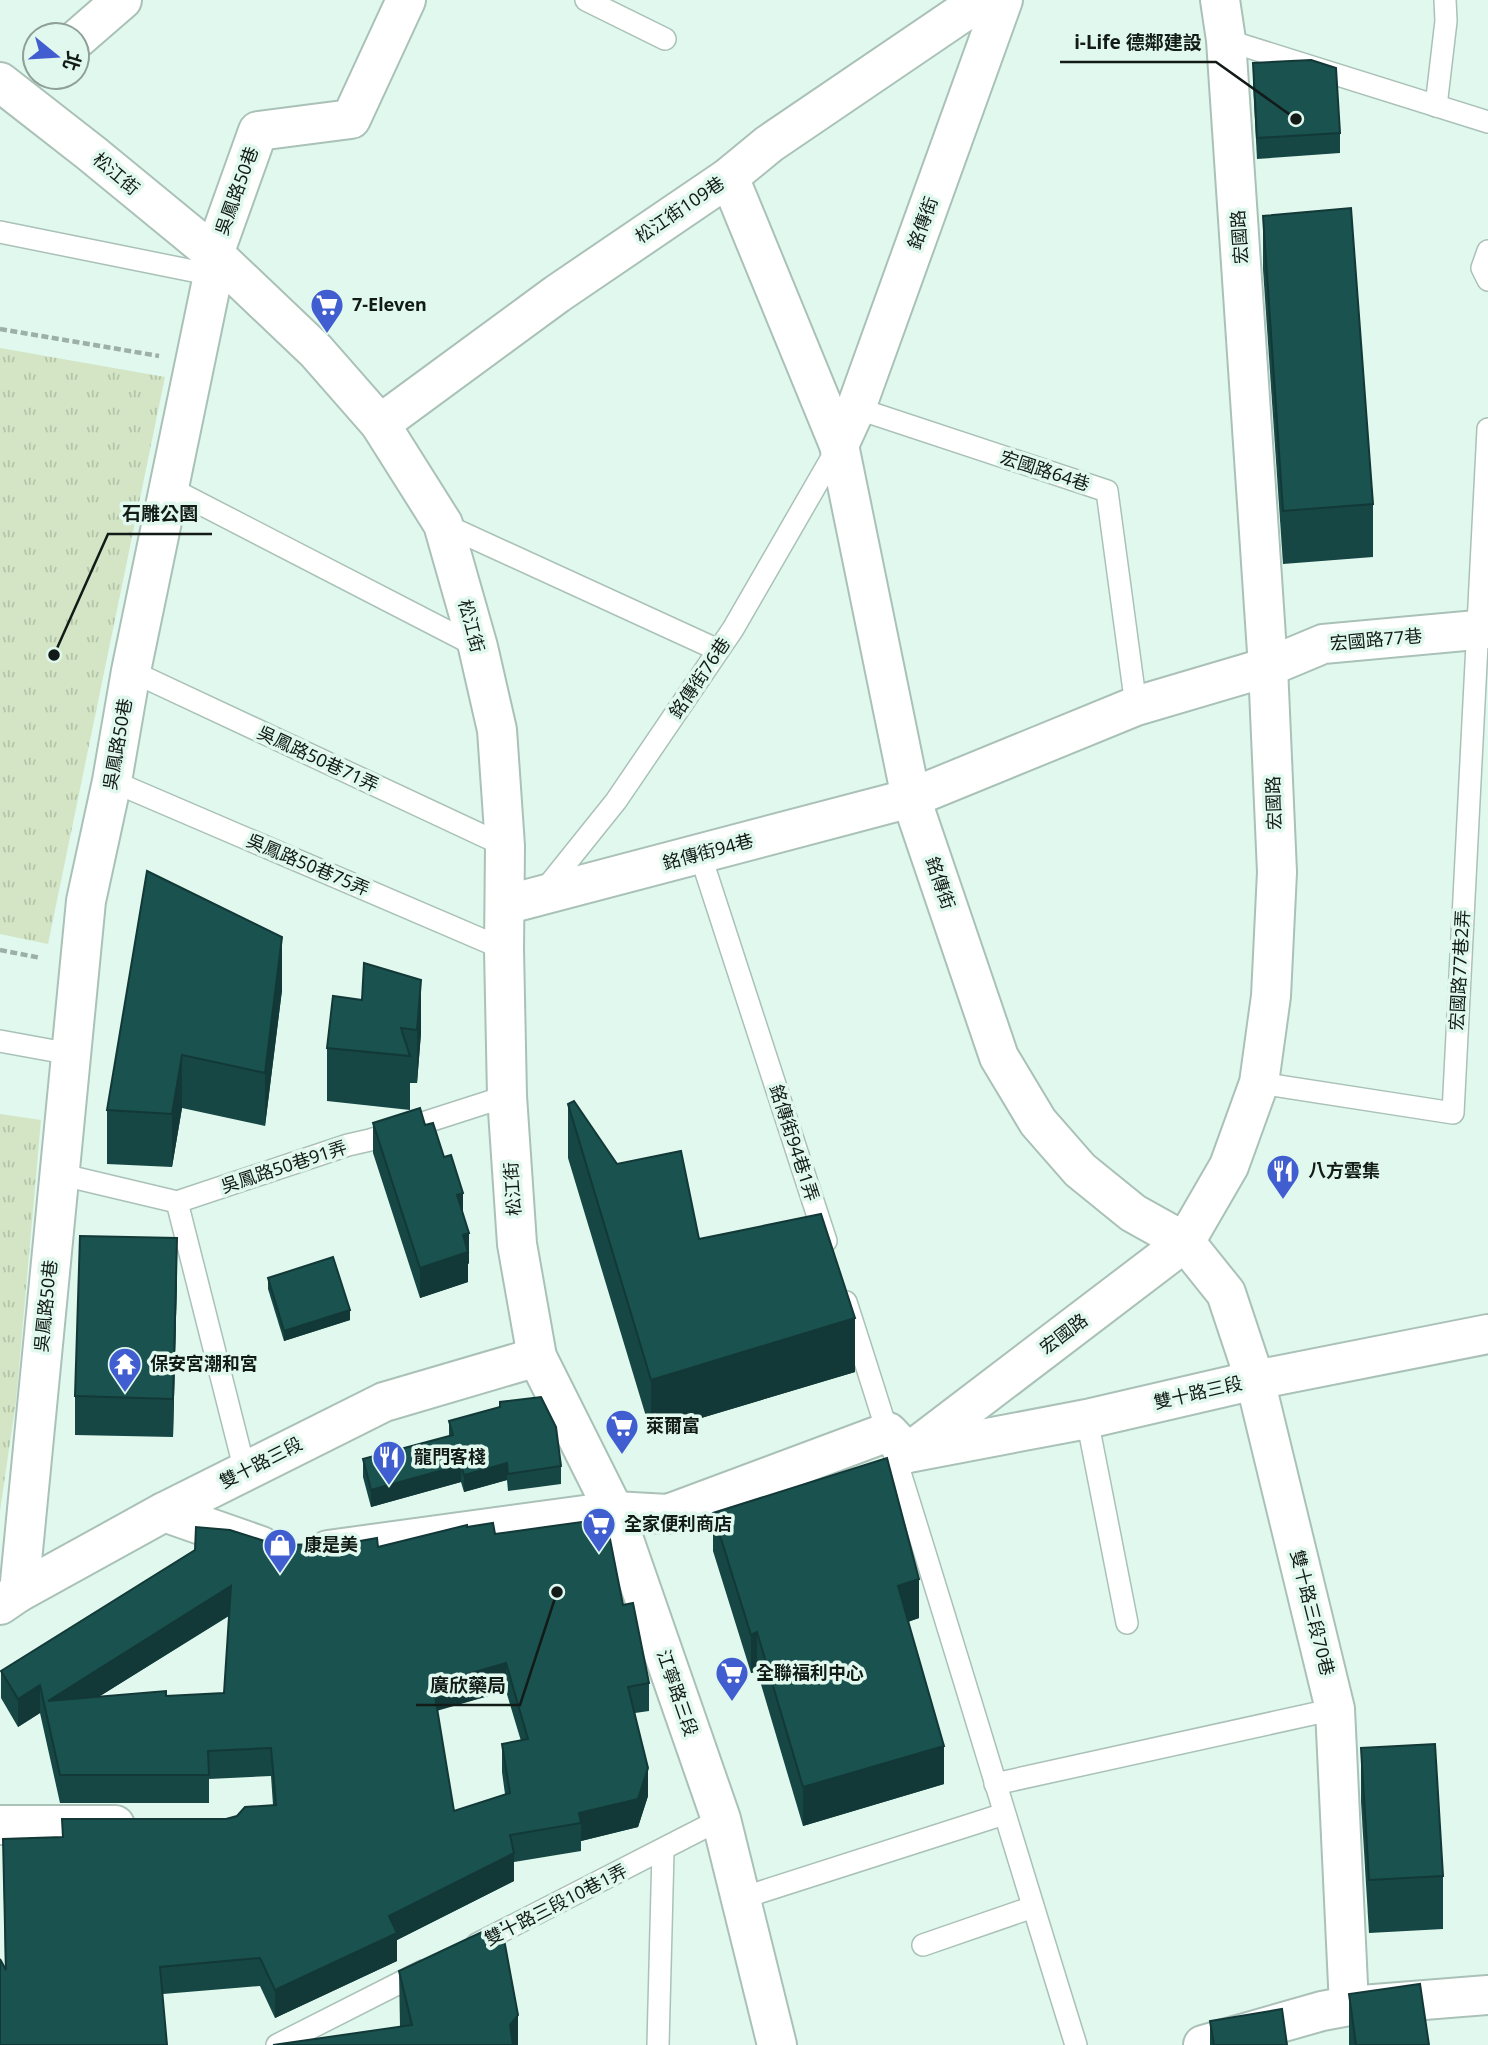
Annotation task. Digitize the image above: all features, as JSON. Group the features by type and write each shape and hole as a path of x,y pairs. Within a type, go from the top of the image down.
{"street":[{"path":"91,27 122,0"},
{"name":"吳鳳路50巷","path":"6,1603 59,1174 86,901 113,781 131,671 213,265 258,131 351,119 406,0"},
{"path":"900,54 929,0"},
{"name":"松江街109巷","path":"380,424 557,293 729,177 769,144 981,0"},
{"name":"銘傳街","path":"839,445 856,408 1003,0"},
{"name":"宏國路","path":"898,1443 1185,1242 1229,1166 1259,1083 1271,996 1277,872 1268,667 1226,40 1220,0"},
{"name":"松江街","path":"16,83 213,265 316,351 380,424 443,524 478,647 497,730 505,846 522,901 504,949 507,1096 517,1244 537,1357"},
{"name":"銘傳街","path":"729,177 839,445 911,798 999,1057 1038,1122 1080,1170 1133,1213 1185,1242"},
{"name":"宏國路77巷","path":"1136,706 1268,667 1323,644 1482,630"},
{"name":"銘傳街94巷","path":"522,901 911,798 1136,706"},
{"name":"雙十路三段70巷","path":"1185,1242 1226,1293 1255,1380 1335,1709 1349,2007"},
{"name":"雙十路三段","path":"898,1443 1087,1419 1255,1380 1488,1334"},
{"name":"雙十路三段","path":"6,1603 164,1512 384,1402 537,1357"},
{"name":"江寧路三段","path":"537,1357 614,1511 721,1819 777,2045"},
{"path":"164,1512 277,1551 331,1550 614,1511 668,1514 898,1443"},
{"path":"0,1825 146,1825"},
{"path":"1203,2045 1322,2011 1488,1995"}],"lane":[{"path":"586,0 665,39"},
{"path":"1436,106 1446,21 1445,0"},
{"path":"1226,40 1488,122"},
{"path":"0,232 213,265"},
{"path":"1488,251 1482,268 1488,281"},
{"name":"宏國路64巷","path":"856,408 1107,491 1136,706"},
{"path":"1482,630 1488,429"},
{"name":"銘傳街76巷","path":"522,901 616,802 733,629 839,445"},
{"path":"169,487 478,647"},
{"path":"443,524 718,650"},
{"name":"宏國路77巷2弄","path":"1259,1083 1453,1113 1482,630"},
{"name":"吳鳳路50巷71弄","path":"131,671 505,846"},
{"name":"吳鳳路50巷75弄","path":"113,781 504,949"},
{"name":"銘傳街94巷1弄","path":"700,854 833,1262"},
{"path":"0,1041 71,1054"},
{"name":"吳鳳路50巷91弄","path":"177,1202 507,1096"},
{"path":"59,1174 177,1202 246,1471"},
{"path":"841,1288 898,1443 995,1784 1076,2045"},
{"path":"1087,1419 1127,1623"},
{"path":"995,1784 1335,1709"},
{"path":"742,1898 1004,1814"},
{"name":"雙十路三段10巷1弄","path":"464,1951 721,1819"},
{"path":"658,2045 663,1851"},
{"path":"923,1945 1033,1907"},
{"path":"277,2045 439,1964"}],"path":[{"path":"0,329 194,362"}],"green space":[{"path":"0,348 165,377 48,944 0,934"},
{"path":"0,1114 41,1120 16,1401 0,1511"}],"building":[{"path":"1311,60 1336,68 1340,133 1257,138 1253,63"},
{"path":"1351,208 1373,504 1283,511 1263,216"},
{"path":"147,871 282,937 265,1073 182,1055 172,1114 107,1110"},
{"path":"364,963 421,980 417,1030 401,1028 410,1056 327,1048 333,996 362,1000"},
{"path":"574,1101 617,1164 681,1151 699,1239 821,1214 855,1318 651,1380 568,1104"},
{"path":"420,1108 425,1125 433,1123 444,1157 451,1155 463,1193 457,1195 469,1233 463,1235 468,1252 420,1268 373,1123"},
{"name":"保安宮潮和宮","path":"80,1236 177,1238 173,1399 75,1396"},
{"path":"333,1257 350,1310 284,1331 268,1278"},
{"path":"541,1397 556,1427 561,1466 508,1474 507,1463 464,1475 461,1465 371,1490 363,1459 453,1435 449,1421 500,1407 500,1402"},
{"path":"887,1458 919,1579 898,1586 944,1746 803,1787 757,1632 751,1635 713,1513"},
{"path":"603,1519 610,1539 623,1605 633,1603 649,1683 628,1687 648,1768 638,1799 579,1813 581,1823 510,1835 514,1853 389,1916 397,1933 275,1990 260,1958 160,1967 167,2045 0,2045 0,1959 6,1970 3,1839 63,1837 62,1819 226,1819 237,1816 245,1807 276,1805 271,1748 208,1751 209,1775 60,1775 40,1685 18,1699 1,1671 195,1550 196,1527 230,1530 277,1545 332,1546 377,1538 378,1547 467,1525 493,1523 495,1534","holes":["231,1586 224,1693 166,1696 166,1691 48,1701","506,1663 528,1739 502,1744 510,1793 454,1811 433,1684"]},
{"path":"1435,1744 1443,1876 1369,1880 1361,1748"},
{"path":"501,1923 518,2015 510,2025 513,2045 273,2045 412,2025 399,1971"},
{"path":"1420,1984 1429,2045 1356,2045 1349,1994"},
{"path":"1282,2009 1287,2045 1214,2045 1210,2021"}],"place":[{"name":"i-Life 德鄰建設","path":"1296,119"},
{"name":"7-Eleven","path":"327,335"},
{"name":"石雕公園","path":"54,655"},
{"name":"八方雲集","path":"1283,1201"},
{"name":"保安宮潮和宮","path":"125,1394"},
{"name":"萊爾富","path":"622,1456"},
{"name":"龍門客棧","path":"389,1487"},
{"name":"全家便利商店","path":"599,1554"},
{"name":"康是美","path":"280,1575"},
{"name":"廣欣藥局","path":"557,1592"},
{"name":"全聯福利中心","path":"732,1703"}]}
